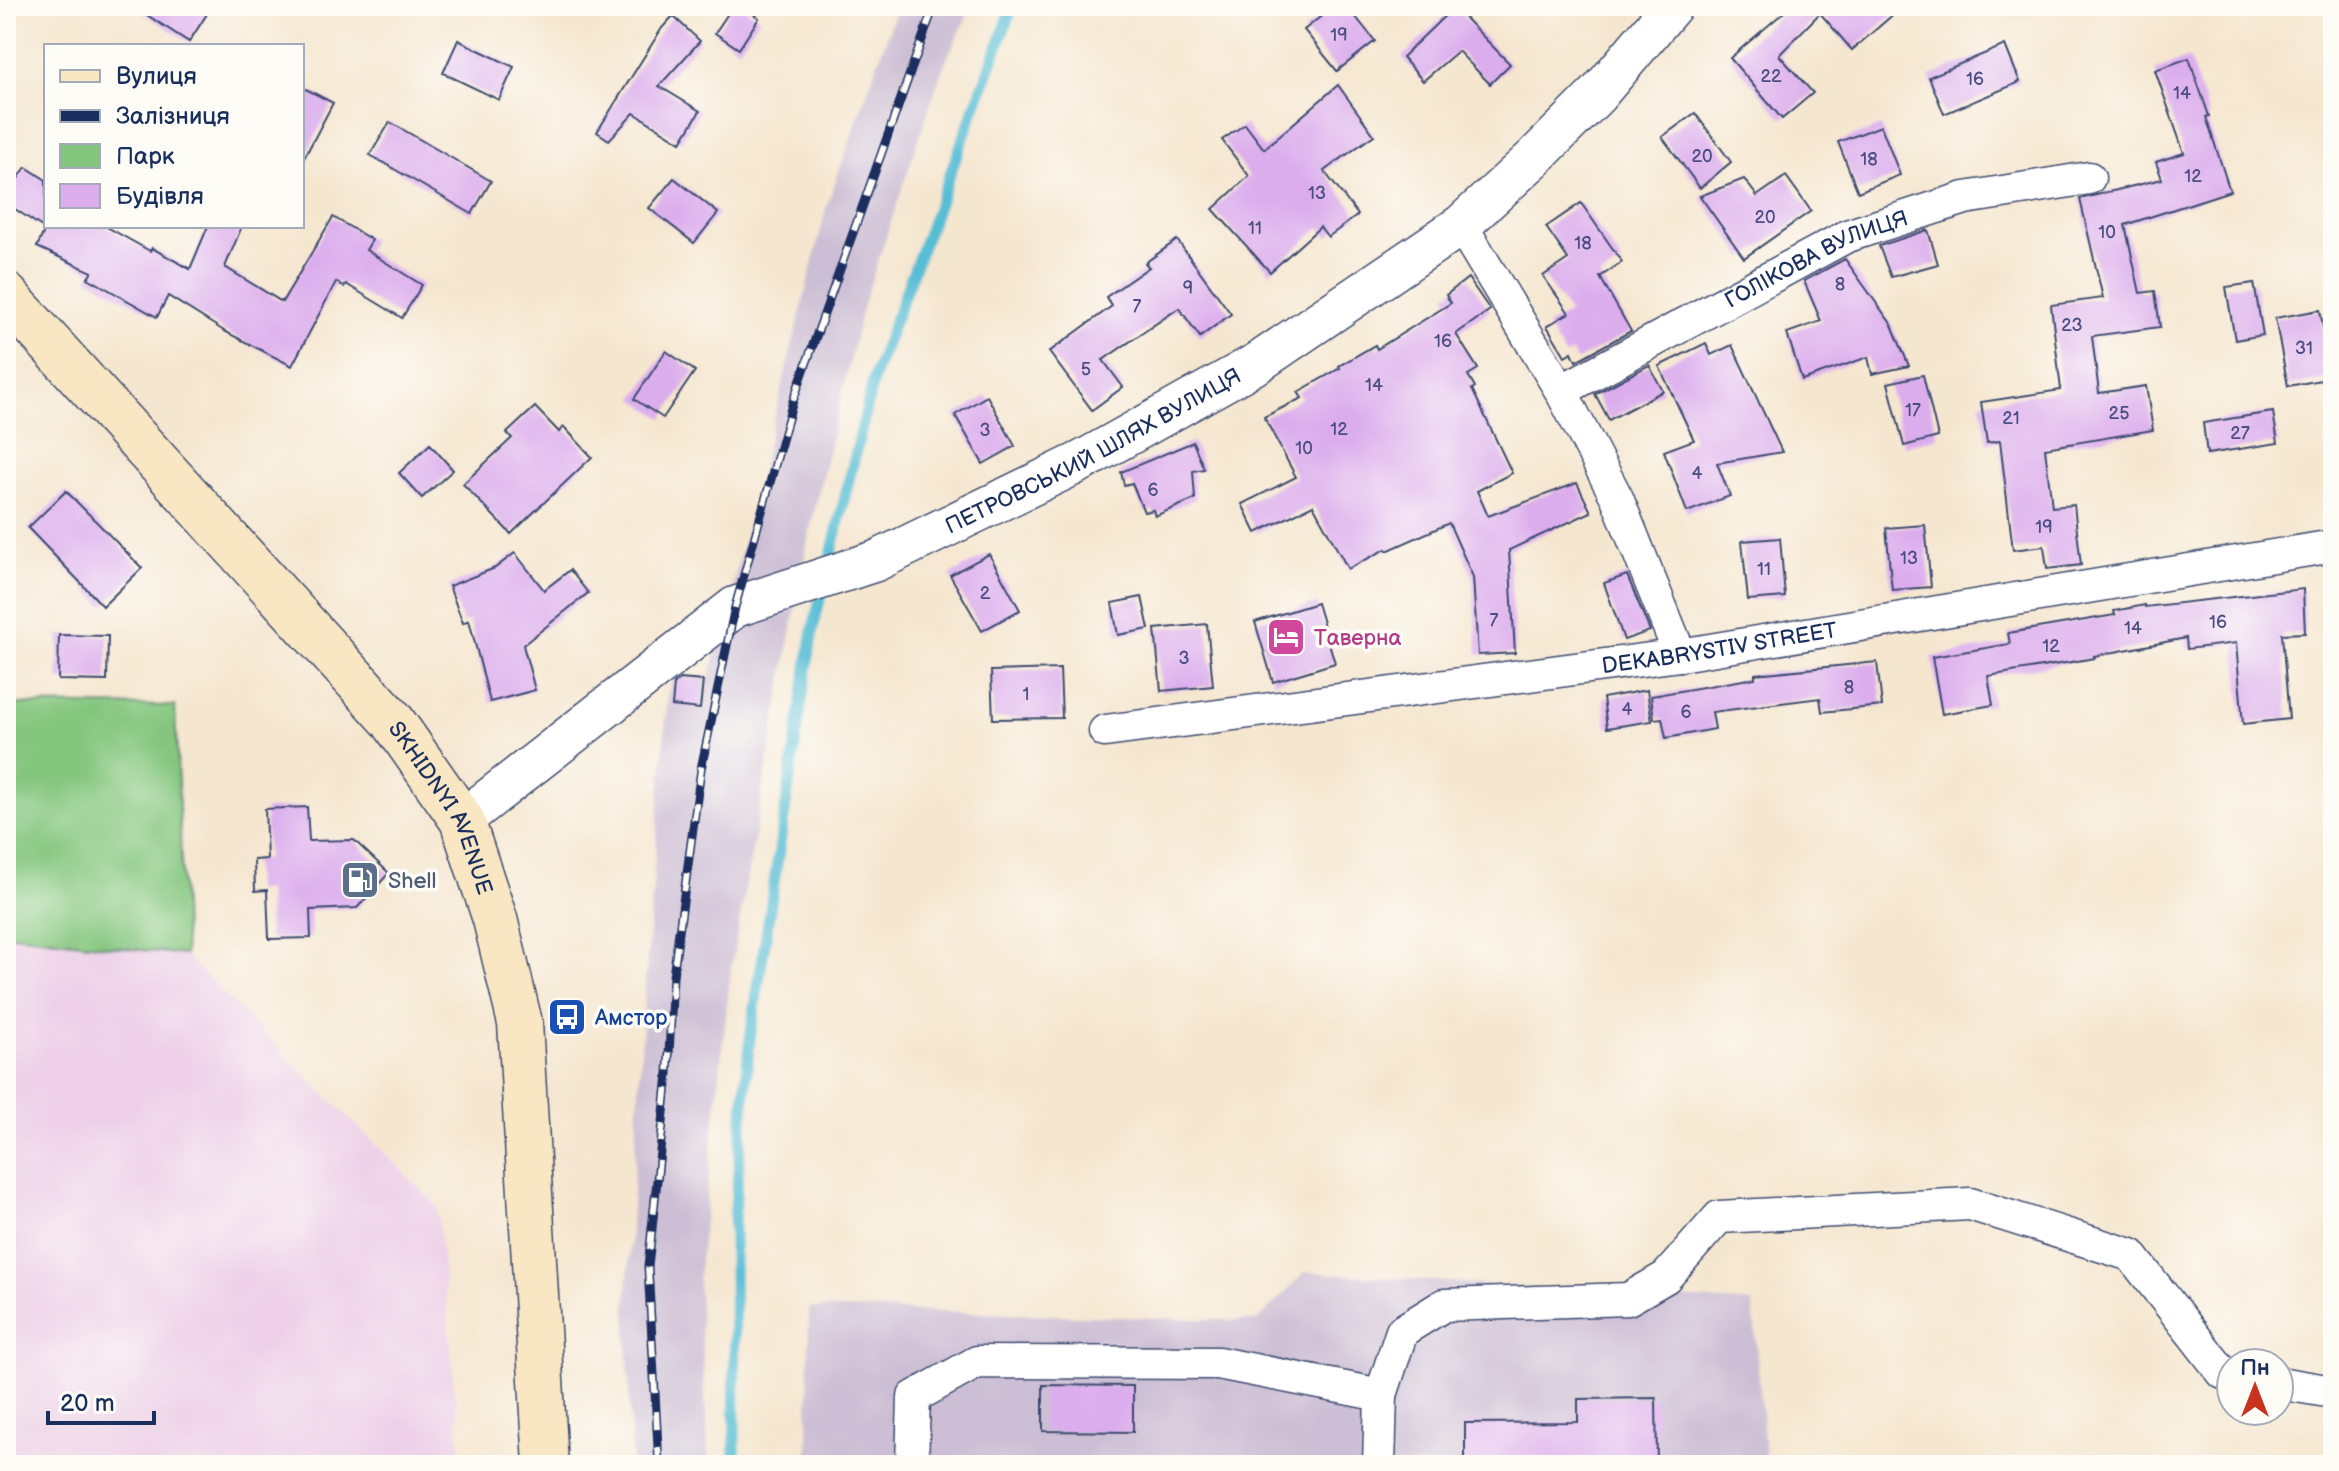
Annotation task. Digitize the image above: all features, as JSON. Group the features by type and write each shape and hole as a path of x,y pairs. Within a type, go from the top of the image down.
{"main road":[{"name":"SKHIDNYI AVENUE","path":"6,295 392,720 462,820 495,919 520,1023 546,1465"}],"street":[{"name":"ПЕТРОВСЬКИЙ ШЛЯХ ВУЛИЦЯ","path":"462,820 735,607 876,561 1082,461 1259,362 1461,225 1598,94 1672,6"},
{"name":"ГОЛІКОВА ВУЛИЦЯ","path":"1561,391 1847,236 1965,198 2089,178"},
{"path":"1461,225 1561,391 1617,498 1680,655"},
{"name":"DEKABRYSTIV STREET","path":"1105,731 1680,655 2333,546"},
{"path":"1379,1465 1381,1395 1402,1331 1444,1305 1628,1299 1666,1277 1719,1217 1970,1204 2131,1255 2215,1363"},
{"path":"912,1465 914,1397 977,1362 1218,1363 1381,1395"},
{"path":"2295,1386 2333,1392"}],"shaded area":[{"path":"898,6 972,6 943,67 862,308 808,538 731,968 698,1278 709,1465 632,1465 626,1310 645,986 668,692 674,676 710,677 827,205"},
{"path":"6,934 185,955 437,1205 462,1465 6,1465"},
{"path":"1305,1272 1753,1303 1766,1465 808,1465 809,1308 1257,1321"}],"green space":[{"path":"6,704 175,706 185,955 6,934"}],"building":[{"path":"133,6 212,6 189,42"},
{"path":"733,6 741,6 759,18 739,49 715,33"},
{"path":"1334,6 1347,6 1375,41 1337,71 1304,30"},
{"path":"1791,6 1903,6 1852,50 1820,13 1779,55 1813,93 1782,119 1730,58"},
{"path":"1454,7 1510,64 1490,84 1458,51 1423,81 1402,57"},
{"path":"673,16 700,41 659,86 700,111 681,142 634,113 609,140 597,132 662,28"},
{"path":"458,40 514,67 499,100 443,73"},
{"path":"2005,45 2020,82 1944,114 1929,77"},
{"path":"2189,58 2230,191 2125,225 2140,293 2155,291 2160,327 2092,336 2099,393 2146,386 2153,430 2045,448 2052,507 2074,505 2081,565 2047,569 2044,546 2013,550 2000,441 1987,443 1981,402 2061,390 2051,305 2103,298 2080,199 2162,179 2156,162 2184,153 2155,70"},
{"path":"1338,85 1374,135 1324,171 1358,215 1328,237 1320,227 1270,272 1213,209 1249,176 1222,140 1245,124 1264,149"},
{"path":"304,88 333,103 304,158"},
{"path":"1695,113 1731,162 1700,188 1662,137"},
{"path":"390,122 491,181 472,214 370,155"},
{"path":"1881,126 1900,175 1858,192 1838,142"},
{"path":"26,167 44,179 44,228 109,228 190,269 207,228 241,228 225,267 282,302 333,217 372,240 366,250 422,285 402,318 346,284 344,287 336,282 292,366 224,331 168,296 157,317 88,278 92,272 37,247 45,229 6,203 6,196"},
{"path":"1786,176 1811,211 1744,258 1700,196 1744,179 1757,196"},
{"path":"674,178 718,213 694,243 649,208"},
{"path":"1581,203 1622,262 1600,277 1631,331 1576,361 1572,352 1565,356 1547,326 1569,313 1543,276 1568,259 1546,227"},
{"path":"1928,230 1938,264 1891,277 1879,246"},
{"path":"1177,240 1231,314 1200,337 1179,308 1103,360 1123,387 1092,410 1049,352 1112,306 1106,297 1149,267 1145,263"},
{"path":"1845,259 1892,325 1909,366 1872,374 1868,357 1802,380 1787,333 1821,321 1804,281"},
{"path":"1468,278 1490,310 1456,334 1478,369 1468,375 1475,387 1472,389 1512,473 1477,491 1488,516 1577,483 1591,512 1509,550 1515,653 1478,655 1473,577 1449,523 1386,549 1348,569 1313,505 1256,533 1242,504 1296,477 1264,417 1302,398 1298,392 1339,366 1375,345 1377,349 1451,303 1446,295"},
{"path":"2254,283 2263,335 2235,340 2226,287"},
{"path":"2320,310 2332,378 2288,386 2275,318"},
{"path":"1706,343 1711,355 1732,345 1782,452 1717,463 1730,496 1687,512 1664,451 1694,440 1659,366"},
{"path":"666,351 695,371 663,418 634,399"},
{"path":"1649,365 1663,391 1609,420 1595,394"},
{"path":"1923,375 1938,437 1904,446 1888,383"},
{"path":"987,396 1015,446 983,464 955,415"},
{"path":"535,407 559,432 564,427 592,457 511,534 463,484 512,438 507,433"},
{"path":"2273,412 2278,443 2207,454 2203,423"},
{"path":"1193,442 1204,469 1193,471 1195,499 1155,516 1153,510 1144,512 1132,483 1124,485 1121,472"},
{"path":"430,444 453,470 422,498 399,473"},
{"path":"66,491 142,568 103,606 28,528"},
{"path":"1925,525 1931,587 1892,590 1886,528"},
{"path":"1780,538 1785,597 1748,600 1742,541"},
{"path":"515,553 544,590 570,570 588,593 523,645 535,690 490,702 469,620 463,623 449,586 495,568"},
{"path":"989,554 1020,610 982,631 950,575"},
{"path":"1627,575 1650,631 1624,640 1604,583"},
{"path":"2303,589 2305,633 2282,634 2289,719 2243,724 2236,643 2187,649 2186,638 2095,658 1988,676 1993,705 1942,714 1932,657 2010,644 2008,633 2115,615 2114,611 2145,605"},
{"path":"1142,597 1149,629 1118,635 1112,603"},
{"path":"1317,603 1335,663 1273,682 1255,622"},
{"path":"1207,624 1213,686 1161,691 1155,629"},
{"path":"59,635 108,636 107,681 58,680"},
{"path":"1877,662 1882,706 1822,712 1820,698 1712,712 1715,729 1666,738 1662,718 1654,719 1651,696 1755,678 1755,674"},
{"path":"1060,669 1062,718 993,719 991,671"},
{"path":"680,679 703,681 700,709 672,706 674,684"},
{"path":"1647,690 1652,721 1607,728 1603,698"},
{"path":"307,807 309,841 354,840 389,873 357,908 310,910 311,938 269,939 267,890 255,891 254,860 267,859 265,809"},
{"path":"1043,1385 1133,1386 1133,1432 1043,1431"},
{"path":"1656,1398 1657,1465 1465,1465 1465,1423 1578,1422 1578,1399"}],"waterway":[{"path":"828,567 875,373 1013,6"},
{"path":"735,1465 734,1221 749,1046 813,629 823,587"}],"railway":[{"path":"659,1465 648,1267 668,1074 673,976 701,769 735,607 793,401 934,6"}],"place":[{"name":"Таверна","path":"1286,637"},
{"name":"Shell","path":"360,880"},
{"name":"Амстор","path":"567,1017"}]}
